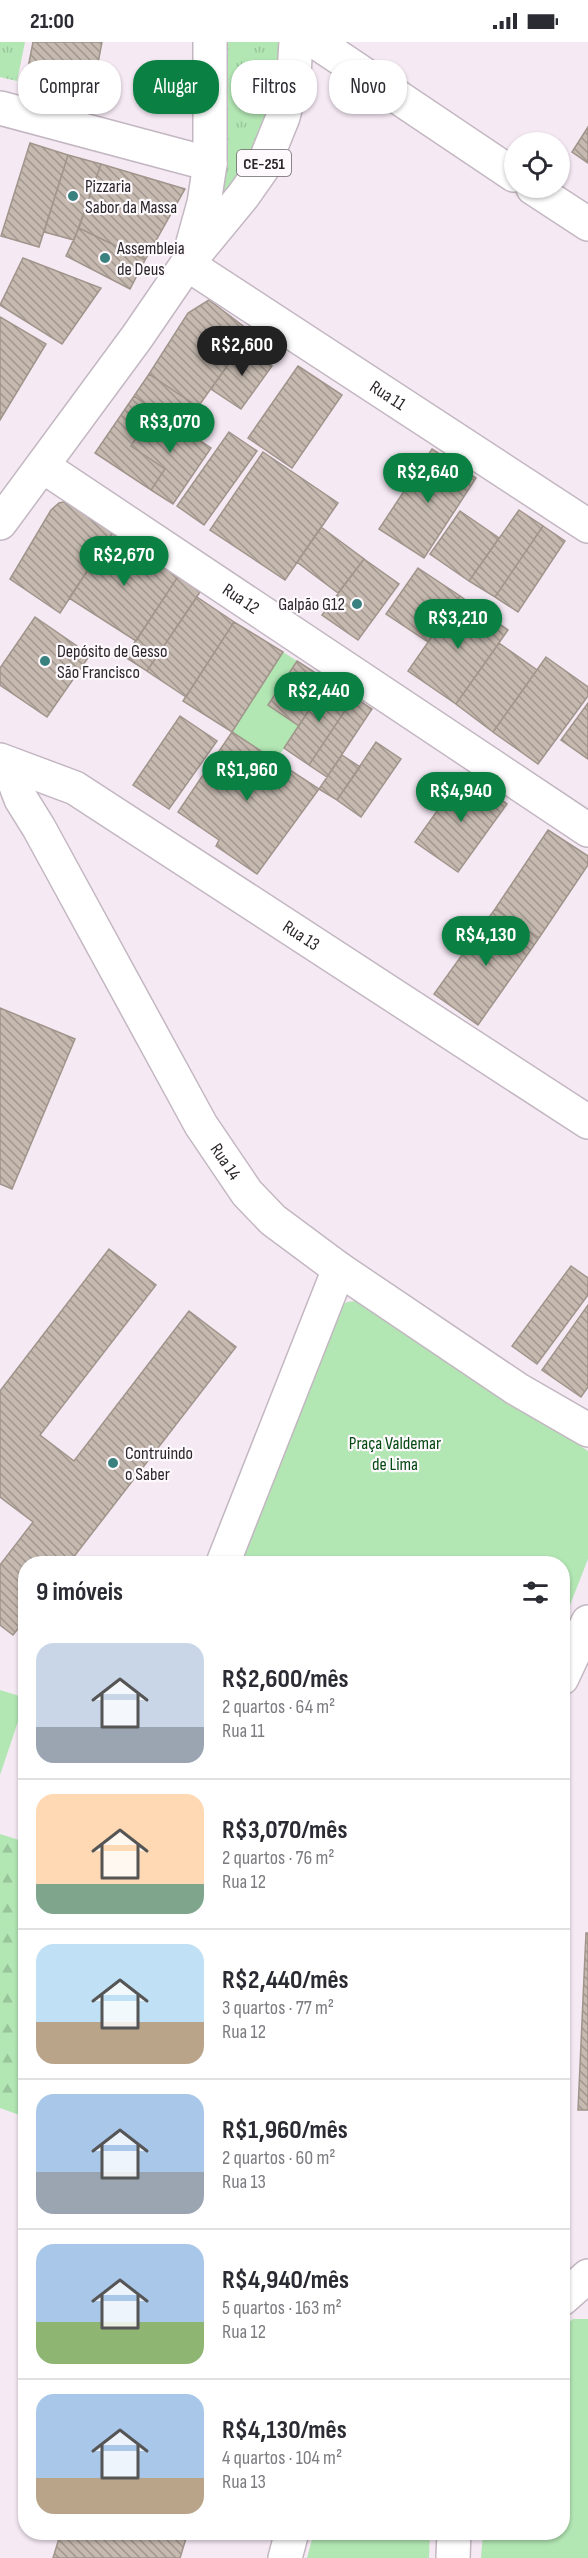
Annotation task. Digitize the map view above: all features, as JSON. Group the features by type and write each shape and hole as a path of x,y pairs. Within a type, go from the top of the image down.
{"street":[{"name":"CE-251","path":"187,264 204,203 210,164 210,42"},
{"name":"CE-251","path":"0,523 44,467 187,264 243,196 262,169 283,117 294,75 296,42"},
{"path":"316,42 504,168"},
{"path":"0,108 210,164"},
{"path":"548,198 588,225"},
{"name":"Rua 11","path":"187,264 588,526"},
{"name":"Rua 12","path":"44,467 588,830"},
{"name":"Rua 13","path":"4,762 45,775 75,788 588,1122"},
{"name":"Rua 14","path":"4,762 21,799 201,1125 247,1193 273,1220 339,1269 517,1389 588,1430"},
{"path":"226,1556 339,1269"},
{"path":"575,1667 588,1622"},
{"path":"570,2292 588,2276"},
{"path":"285,2558 290,2540"},
{"path":"453,2558 454,2540"}],"green space":[{"path":"0,42 25,42 21,60 18,60 17,81 0,77"},
{"path":"217,42 309,42 308,60 231,60 231,114 283,114 212,220 215,114 219,114 219,60 216,60"},
{"path":"283,652 297,661 268,705 299,726 276,760 232,732"},
{"name":"Praça Valdemar de Lima","path":"364,1300 588,1451 588,1559 570,1605 570,1556 233,1556 334,1311 347,1302"},
{"path":"0,1690 18,1696 18,1722 0,1775"},
{"path":"0,1834 18,1840 18,2114 0,2108"},
{"path":"573,2319 588,2319 588,2558 481,2558 482,2540 570,2540 570,2321"},
{"path":"312,2540 430,2540 429,2558 307,2558"}],"building":[{"path":"33,42 102,42 99,60 30,60"},
{"path":"588,127 588,163 572,152"},
{"path":"30,143 68,155 39,247 1,236"},
{"name":"Pizzaria Sabor da Massa","path":"68,155 101,164 74,240 44,232"},
{"path":"101,164 185,189 145,260 79,228"},
{"name":"Assembleia de Deus","path":"79,228 145,260 130,289 66,256"},
{"path":"23,258 101,288 62,344 0,305"},
{"path":"209,300 251,332 198,407 149,374 188,313"},
{"path":"0,317 46,344 0,420"},
{"path":"242,345 272,366 241,409 211,389"},
{"path":"298,366 342,395 292,468 248,438"},
{"path":"149,374 198,407 183,429 134,396"},
{"path":"134,396 154,410 131,446 165,469 151,490 95,453"},
{"path":"154,410 211,448 173,504 151,490 165,469 131,446"},
{"path":"229,432 257,451 204,525 177,506"},
{"path":"432,449 476,478 424,558 379,529"},
{"path":"263,452 338,503 285,580 210,530"},
{"path":"68,501 113,532 60,613 10,579 51,510 59,503"},
{"path":"519,510 543,526 495,597 469,581"},
{"path":"460,511 499,538 469,581 430,554"},
{"path":"543,526 565,541 518,612 495,597"},
{"path":"321,527 364,559 338,593 297,562"},
{"path":"113,532 179,575 136,641 69,598"},
{"name":"Galpão G12","path":"364,559 399,584 358,640 322,615"},
{"path":"418,568 460,596 428,642 386,614"},
{"path":"179,575 202,589 147,671 125,657"},
{"path":"460,596 508,630 456,704 408,671"},
{"path":"197,597 234,622 186,697 147,671"},
{"name":"Depósito de Gesso São Francisco","path":"35,617 90,655 47,717 0,685 0,668"},
{"path":"234,622 283,652 232,732 183,701"},
{"path":"499,643 537,670 493,732 456,704"},
{"path":"546,657 588,687 588,696 538,764 493,732"},
{"path":"297,661 328,681 299,726 268,705"},
{"path":"328,681 354,697 309,765 284,748"},
{"path":"354,697 372,709 327,777 309,765"},
{"path":"588,703 588,759 561,740"},
{"path":"180,716 217,741 169,809 133,785"},
{"path":"232,732 319,789 257,874 216,846 219,840 178,812"},
{"path":"376,742 401,759 361,817 337,800"},
{"path":"342,755 360,767 337,800 319,789"},
{"path":"464,773 507,804 458,872 415,842"},
{"path":"548,830 588,856 588,865 539,938 495,909"},
{"path":"495,909 539,938 478,1025 434,994"},
{"path":"0,1008 75,1039 12,1189 0,1184"},
{"path":"109,1249 156,1285 40,1435 74,1461 189,1311 236,1347 74,1556 18,1556 18,1629 13,1635 0,1625 0,1565 33,1522 0,1497 0,1391"},
{"path":"571,1266 588,1278 588,1295 537,1364 512,1346"},
{"path":"588,1305 588,1387 581,1397 542,1370"},
{"path":"586,1933 588,1933 588,2110 578,2110"},
{"path":"59,2540 186,2540 180,2558 53,2558"}],"place":[{"name":"Pizzaria Sabor da Massa","path":"73,196"},
{"name":"Assembleia de Deus","path":"105,258"},
{"name":"Galpão G12","path":"357,604"},
{"name":"Depósito de Gesso São Francisco","path":"45,661"},
{"name":"Contruindo o Saber","path":"113,1463"}]}
